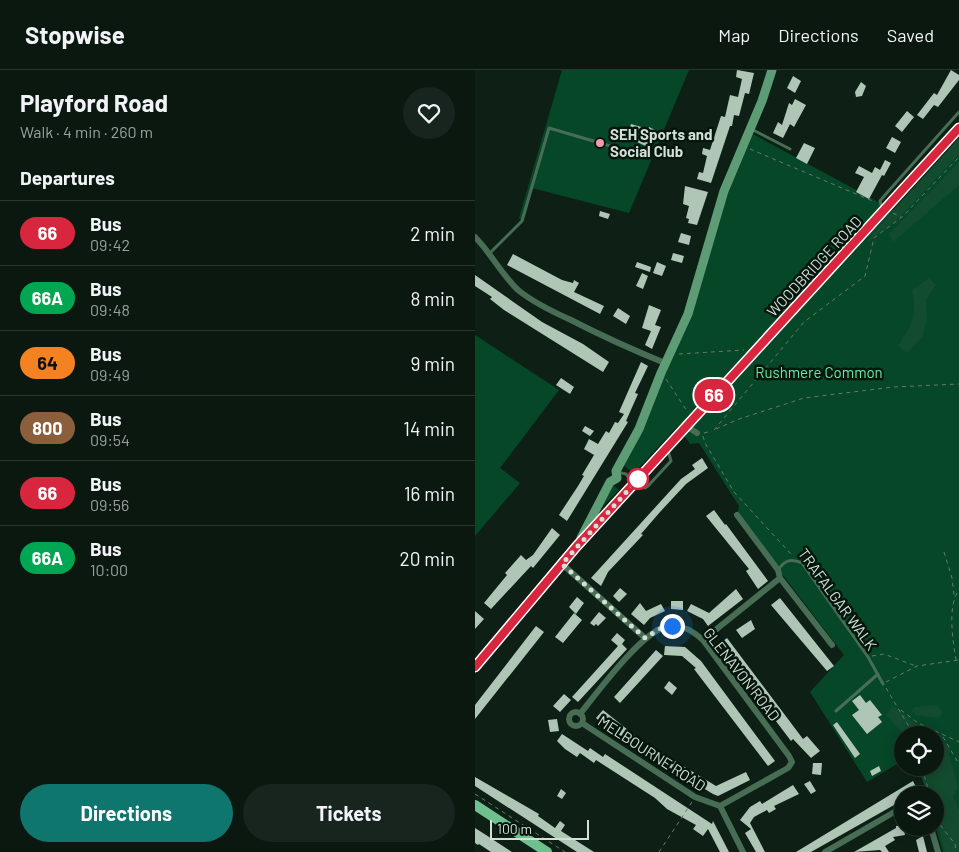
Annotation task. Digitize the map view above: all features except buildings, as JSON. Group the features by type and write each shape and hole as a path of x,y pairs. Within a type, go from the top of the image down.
{"main road":[{"name":"WOODBRIDGE ROAD","path":"475,667 576,547 688,421 959,128"},
{"path":"475,805 547,852"}],"street":[{"path":"576,547 639,429 665,363 688,314 724,190 762,101 772,70"},
{"path":"475,237 505,278 521,292 547,308 602,336 665,363"},
{"path":"688,421 700,433"},
{"path":"616,475 632,486"},
{"path":"737,515 778,570 780,578 832,645"},
{"path":"562,564 645,638"},
{"path":"703,640 780,578"},
{"name":"GLENAVON ROAD","path":"645,638 663,627 672,626 692,630 703,640 792,762 788,768 720,806"},
{"name":"MELBOURNE ROAD","path":"580,714 645,638"},
{"name":"MELBOURNE ROAD","path":"580,714 573,713 570,721 576,726 582,723"},
{"name":"MELBOURNE ROAD","path":"580,714 583,719 582,723"},
{"name":"MELBOURNE ROAD","path":"582,723 695,797 720,806"},
{"path":"720,806 743,852"},
{"path":"825,852 894,812"},
{"path":"934,836 939,852"}],"lane":[{"path":"883,209 885,196 959,112"},
{"path":"489,254 522,221 549,128 641,155"},
{"path":"750,129 791,149"},
{"path":"778,570 788,560 795,559"},
{"name":"TRAFALGAR WALK","path":"795,559 802,563 868,657 883,684"},
{"path":"835,711 878,674"}],"path":[{"path":"742,146 902,217"},
{"path":"714,430 804,322 865,276 874,238 902,217 959,157"},
{"path":"672,350 680,354 750,350"},
{"path":"663,374 688,421"},
{"path":"700,433 714,430 739,419 804,398 893,388 959,384"},
{"name":"TRAFALGAR WALK","path":"700,433 734,492 795,559"},
{"path":"908,726 883,684 917,666 958,660 952,637 954,596 952,578 944,552"},
{"path":"954,596 959,590"},
{"path":"868,657 884,654 917,666"},
{"path":"899,709 924,726"},
{"path":"944,736 959,742"},
{"path":"944,738 959,764"},
{"path":"475,794 565,852"},
{"path":"659,852 695,797"},
{"path":"944,830 955,844 955,852"}],"green space":[{"name":"SEH Sports and Social Club","path":"562,70 689,70 629,213 532,188 522,221 519,218"},
{"name":"Rushmere Common","path":"753,134 893,210 959,138 959,852 943,852 938,836 944,836 944,786 935,786 935,776 944,776 944,726 894,726 894,766 867,782 810,692 844,655 737,515 739,506 699,443 690,444 678,426 634,473 624,466 644,429 669,364 692,314 729,190"},
{"path":"959,138 959,154 898,219 867,243 871,235"},
{"path":"959,162 959,185 893,242 889,234"},
{"path":"929,278 936,285 926,300 927,318 923,336 907,353 898,346 913,320 912,290"},
{"path":"475,335 559,390 500,468 520,483 475,536"},
{"path":"613,485 619,490 599,510 612,487"},
{"path":"937,705 943,713 938,718 917,715 911,711 915,707"},
{"path":"893,706 919,726 896,726 886,715"},
{"path":"944,742 951,746 949,754 958,788 953,797 959,810 959,852 945,852 940,836 944,836 944,786 925,786 921,776 944,776"}],"bus line":[{"name":"66","path":"475,667 576,547 755,350 915,179 959,128"}],"place":[{"name":"SEH Sports and Social Club","path":"600,143"}],"route":[{"path":"638,479 562,564 645,638 663,627 672,626"}]}
